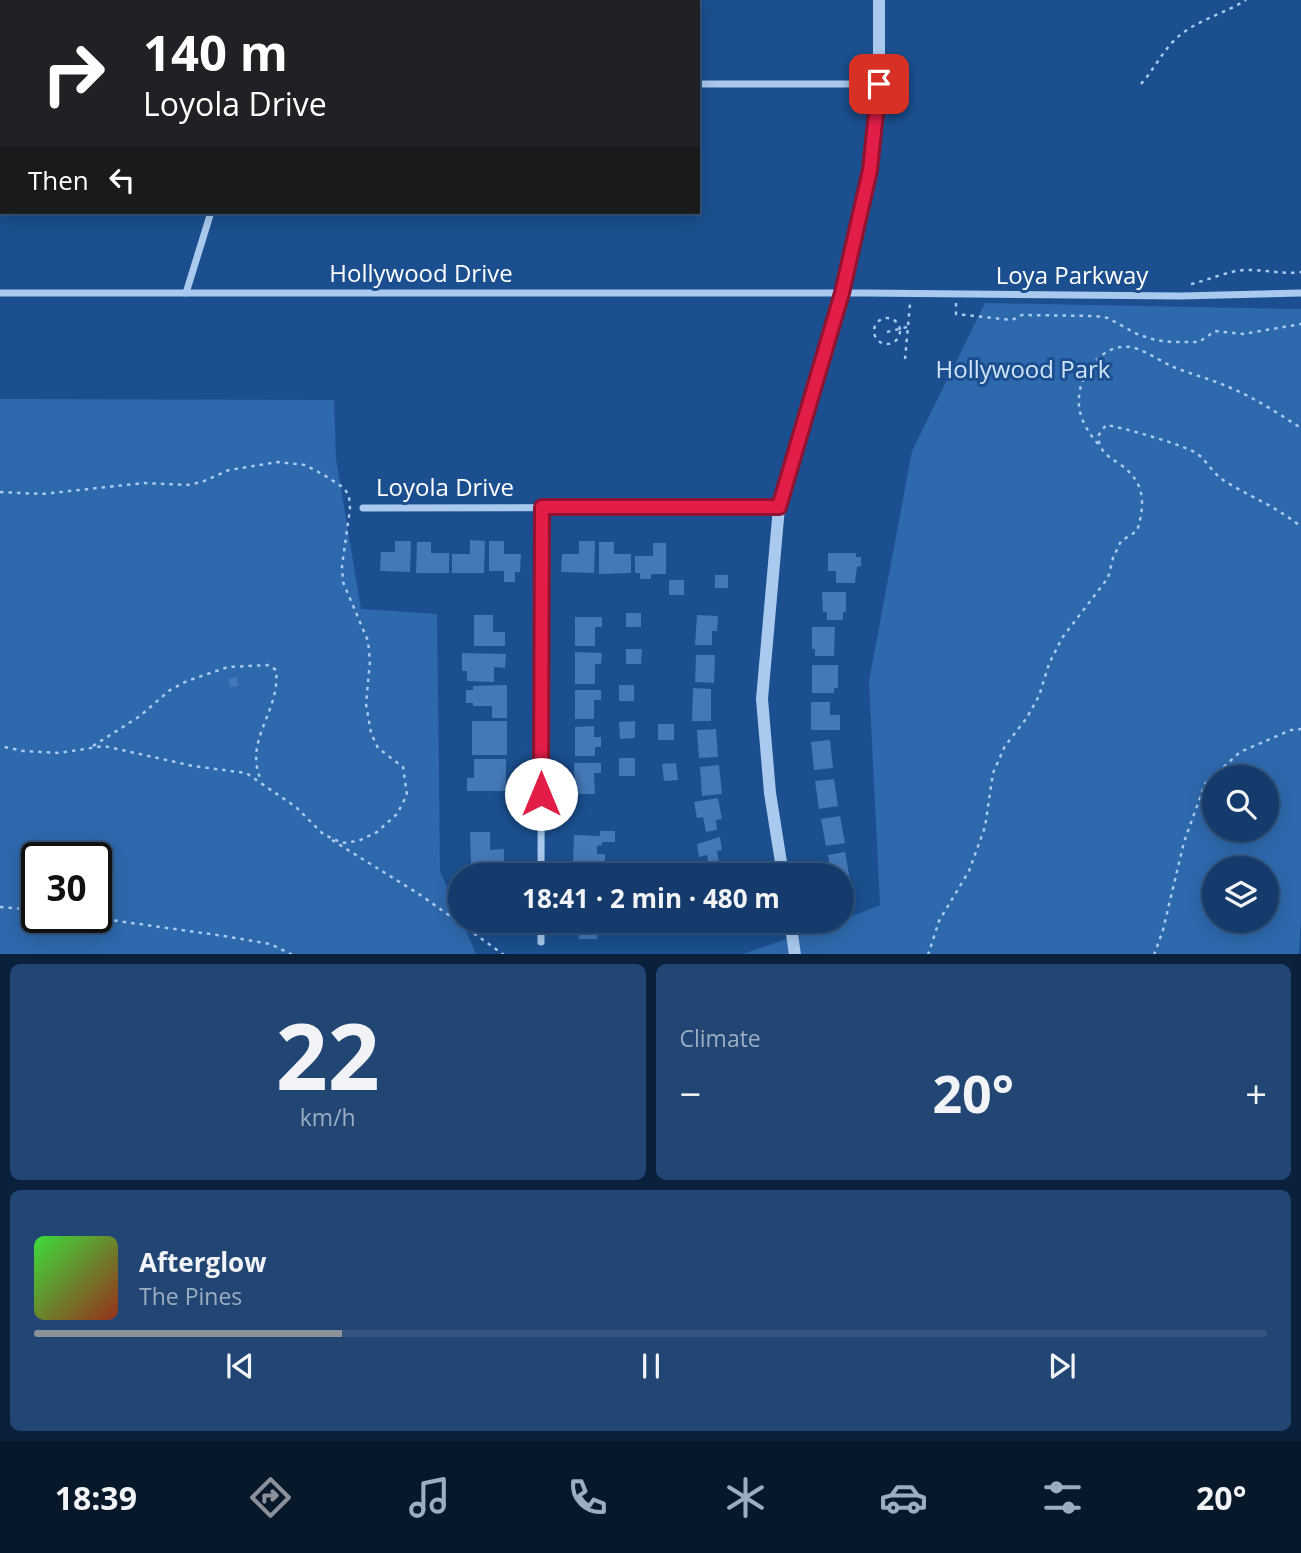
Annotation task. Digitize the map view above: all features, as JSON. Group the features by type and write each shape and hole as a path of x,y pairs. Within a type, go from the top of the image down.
{"street":[{"path":"781,863 769,793 762,699 779,507 842,293 870,170 879,84 879,0"},
{"path":"700,84 879,84"},
{"path":"187,293 210,214"},
{"name":"Hollywood Drive","path":"0,293 842,293"},
{"name":"Loya Parkway","path":"842,293 1181,296 1301,293"},
{"path":"541,863 542,507"},
{"name":"Loyola Drive","path":"363,508 779,507"},
{"path":"541,933 541,942"},
{"path":"792,933 794,954"}],"lane":[{"path":"879,84 901,85"}],"path":[{"path":"1141,84 1164,51 1186,30 1246,0"},
{"path":"1181,296 1190,285 1247,269 1288,274 1301,272"},
{"path":"956,314 1012,320 1022,315 1095,316 1108,318 1154,341 1172,342 1199,342 1215,331 1243,334 1301,324"},
{"path":"905,359 910,316"},
{"path":"889,318 898,323 899,329 900,334 895,342 884,345 876,340 873,329 878,320 889,318"},
{"path":"887,332 908,327"},
{"path":"928,954 939,922 970,871 985,827 993,773 1005,746 1026,719 1039,696 1049,664 1062,638 1108,578 1121,541 1137,531 1143,510 1141,488 1124,467 1109,457 1082,424 1079,394 1087,370 1110,350 1123,346 1132,347 1172,366 1233,389 1301,428"},
{"path":"1100,447 1098,436 1106,425 1118,426 1177,445 1199,455 1224,481 1301,527"},
{"path":"0,492 42,494 144,483 187,485 202,482 229,470 292,462 305,465 344,488 349,496 350,509 342,566 343,582 368,641 370,661 367,718 378,748 403,767 407,795 397,814 377,832 358,841 342,843 323,834"},
{"path":"91,747 140,716 170,690 187,681 228,667 269,665 276,670 277,682 254,756 262,783"},
{"path":"1154,954 1163,930 1184,842 1205,784 1240,752 1291,730 1301,729"},
{"path":"0,746 23,751 60,753 104,746 193,766 246,773 296,807 323,834 422,896 505,954"},
{"path":"0,907 21,909"},
{"path":"112,920 271,944 293,954"}],"green space":[{"name":"Hollywood Park","path":"985,303 1301,309 1299,954 743,954 804,933 854,933 854,915 880,905 869,681 912,451"},
{"path":"0,399 334,400 336,459 361,609 437,614 440,871 448,889 448,933 467,933 476,954 0,954"}],"building":[{"path":"470,540 485,541 484,573 452,573 452,554 470,554"},
{"path":"395,541 411,541 410,572 380,571 381,552 395,552"},
{"path":"489,541 504,541 504,554 521,554 520,572 515,572 515,582 504,582 504,571 489,571"},
{"path":"579,541 595,541 594,573 561,572 562,554 579,554"},
{"path":"417,542 431,542 431,553 449,553 449,573 416,573"},
{"path":"599,542 614,542 614,554 631,554 631,573 599,574"},
{"path":"653,543 666,543 666,574 651,574 651,579 640,579 640,573 635,573 635,556 653,556"},
{"path":"828,553 856,553 856,557 861,557 855,583 836,583 836,571 828,571"},
{"path":"715,575 728,575 728,588 715,588"},
{"path":"669,580 684,580 684,595 669,595"},
{"path":"822,592 846,592 846,612 843,612 843,620 827,620 827,612 823,612"},
{"path":"626,613 641,613 641,627 626,627"},
{"path":"474,615 493,615 493,632 505,632 505,646 474,646"},
{"path":"697,615 718,616 717,631 712,631 712,645 695,645"},
{"path":"575,617 602,617 602,627 595,627 595,646 575,646"},
{"path":"812,627 835,627 834,656 815,656 815,649 812,649"},
{"path":"626,649 642,649 641,664 626,664"},
{"path":"575,652 602,653 601,664 595,664 595,684 575,684"},
{"path":"462,653 506,654 505,668 494,667 494,682 467,681 467,671 462,671"},
{"path":"696,655 715,655 714,683 695,682"},
{"path":"812,665 838,665 838,688 834,688 834,693 812,693"},
{"path":"237,677 238,686 230,687 228,679"},
{"path":"507,685 507,718 492,718 492,706 473,706 473,703 466,703 466,690 473,690 473,686"},
{"path":"619,685 634,685 634,701 619,701"},
{"path":"693,688 711,689 711,721 692,721"},
{"path":"575,690 601,690 601,700 594,700 594,719 575,719"},
{"path":"811,702 830,702 830,715 840,715 840,730 811,730"},
{"path":"472,721 507,721 507,755 472,755"},
{"path":"635,721 635,738 620,739 619,722"},
{"path":"658,724 674,724 674,740 658,740"},
{"path":"594,726 594,737 601,737 601,747 595,747 595,756 575,756 575,727"},
{"path":"716,729 718,757 699,758 697,730"},
{"path":"830,740 833,768 814,770 811,742"},
{"path":"619,758 635,758 635,776 619,776"},
{"path":"474,759 506,759 506,791 467,791 467,778 474,778"},
{"path":"574,763 601,763 601,773 594,773 595,794 575,794"},
{"path":"676,763 678,780 664,781 662,764"},
{"path":"719,765 722,794 702,796 700,767"},
{"path":"834,779 838,806 819,809 815,781"},
{"path":"718,798 722,819 716,820 717,830 706,832 703,817 697,818 694,802"},
{"path":"840,816 845,843 826,846 821,819"},
{"path":"600,831 615,831 615,842 602,842 602,845 597,846 597,854 605,854 605,863 573,863 574,835 600,836"},
{"path":"470,832 490,832 490,850 504,849 504,863 471,863"},
{"path":"720,837 722,850 717,851 719,863 708,863 707,855 699,857 697,844"},
{"path":"845,852 847,863 829,863 828,855"},
{"path":"579,933 597,933 597,939 579,939"}],"route":[{"path":"541,794 542,507 779,507 842,293 870,170 879,84"}]}
